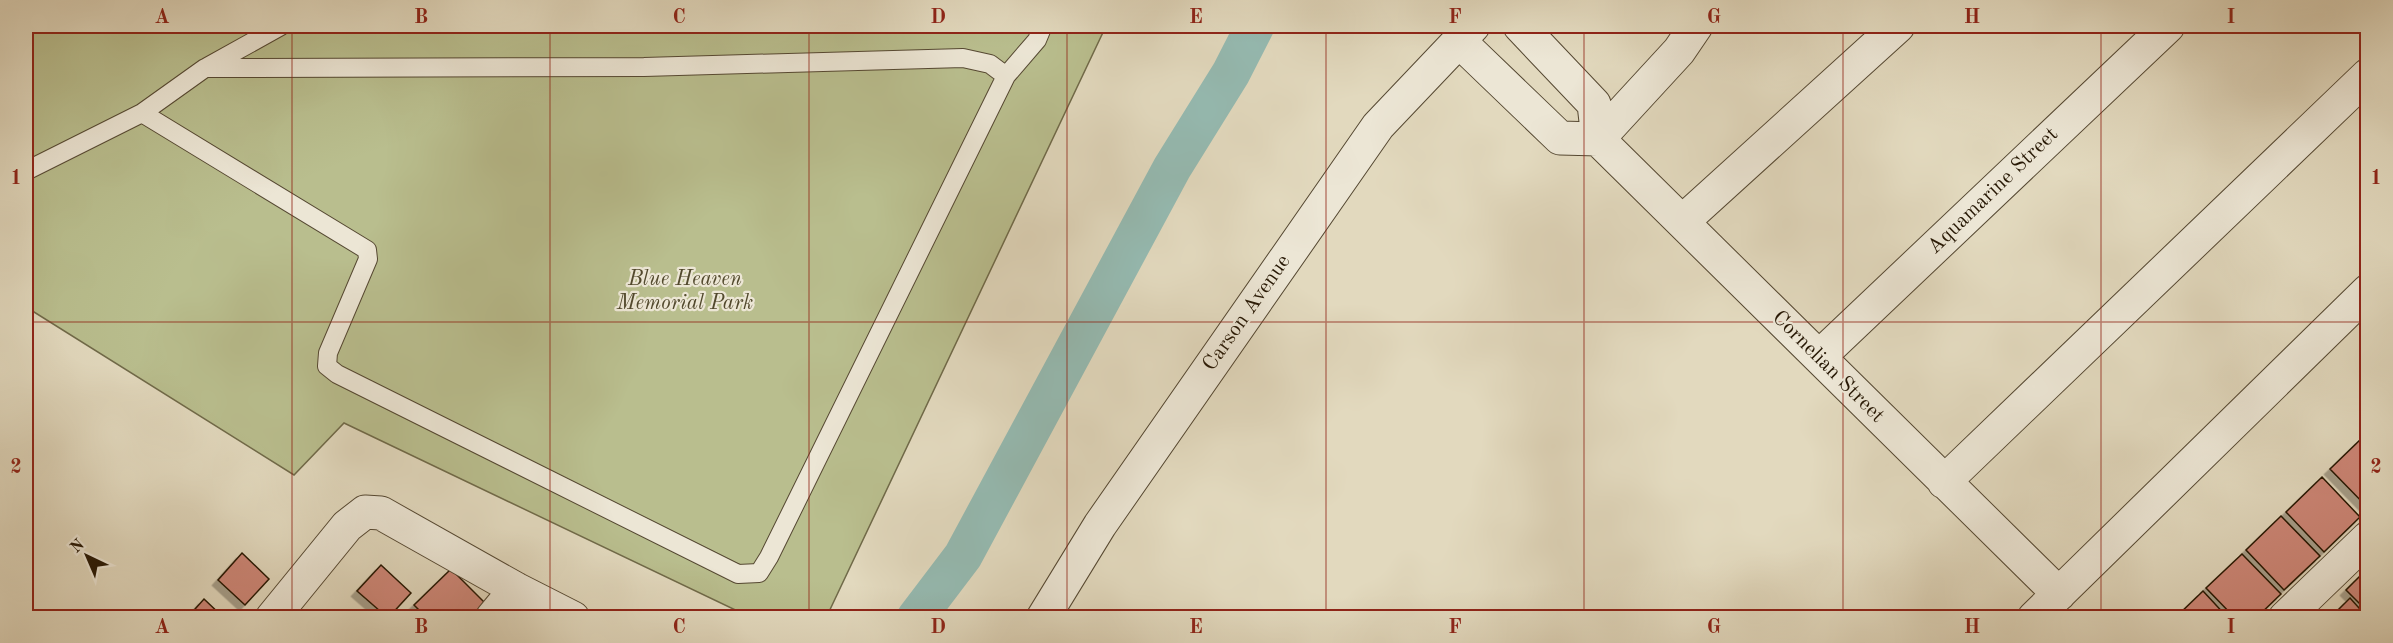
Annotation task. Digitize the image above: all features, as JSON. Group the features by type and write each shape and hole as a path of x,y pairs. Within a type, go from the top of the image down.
{"street":[{"path":"1520,26 1594,104 1598,139"},
{"path":"1466,33 1560,138 1598,139 1679,51 1696,26"},
{"path":"1682,222 1898,26"},
{"name":"Aquamarine Street","path":"1819,357 2168,26"},
{"name":"Carson Avenue","path":"1043,618 1100,525 1378,126 1466,33"},
{"path":"1944,482 2367,75"},
{"name":"Cornelian Street","path":"1598,139 2059,594"},
{"path":"2034,618 2367,291"},
{"path":"272,618 347,526 365,512 381,513 516,589 573,618"},
{"path":"2285,618 2367,538"},
{"path":"492,618 516,589"}],"lane":[{"path":"26,168 142,113 205,68 281,26"},
{"path":"142,113 367,250 368,259 328,353 327,366 332,370 738,574 759,573 769,557 1006,76 1037,40 1042,28 1040,26"},
{"path":"205,68 644,67 963,58 990,64 1006,76"}],"green space":[{"name":"Blue Heaven Memorial Park","path":"26,26 1106,26 826,618 750,617 344,423 294,475 26,307"}],"building":[{"path":"2361,439 2368,445 2368,508 2330,469"},
{"path":"2322,477 2360,517 2324,552 2286,512"},
{"path":"2281,516 2320,556 2284,590 2246,550"},
{"path":"242,553 269,579 245,605 218,580"},
{"path":"2242,554 2281,594 2256,618 2235,618 2206,588"},
{"path":"381,565 411,593 388,618 357,591"},
{"path":"451,569 489,607 479,618 427,618 414,605"},
{"path":"2360,576 2368,583 2368,612 2346,590"},
{"path":"2203,591 2228,618 2175,618"},
{"path":"2350,598 2368,618 2330,618"},
{"path":"204,599 224,618 187,618"}],"waterway":[{"path":"916,618 963,556 1172,168 1231,73 1255,26"}]}
